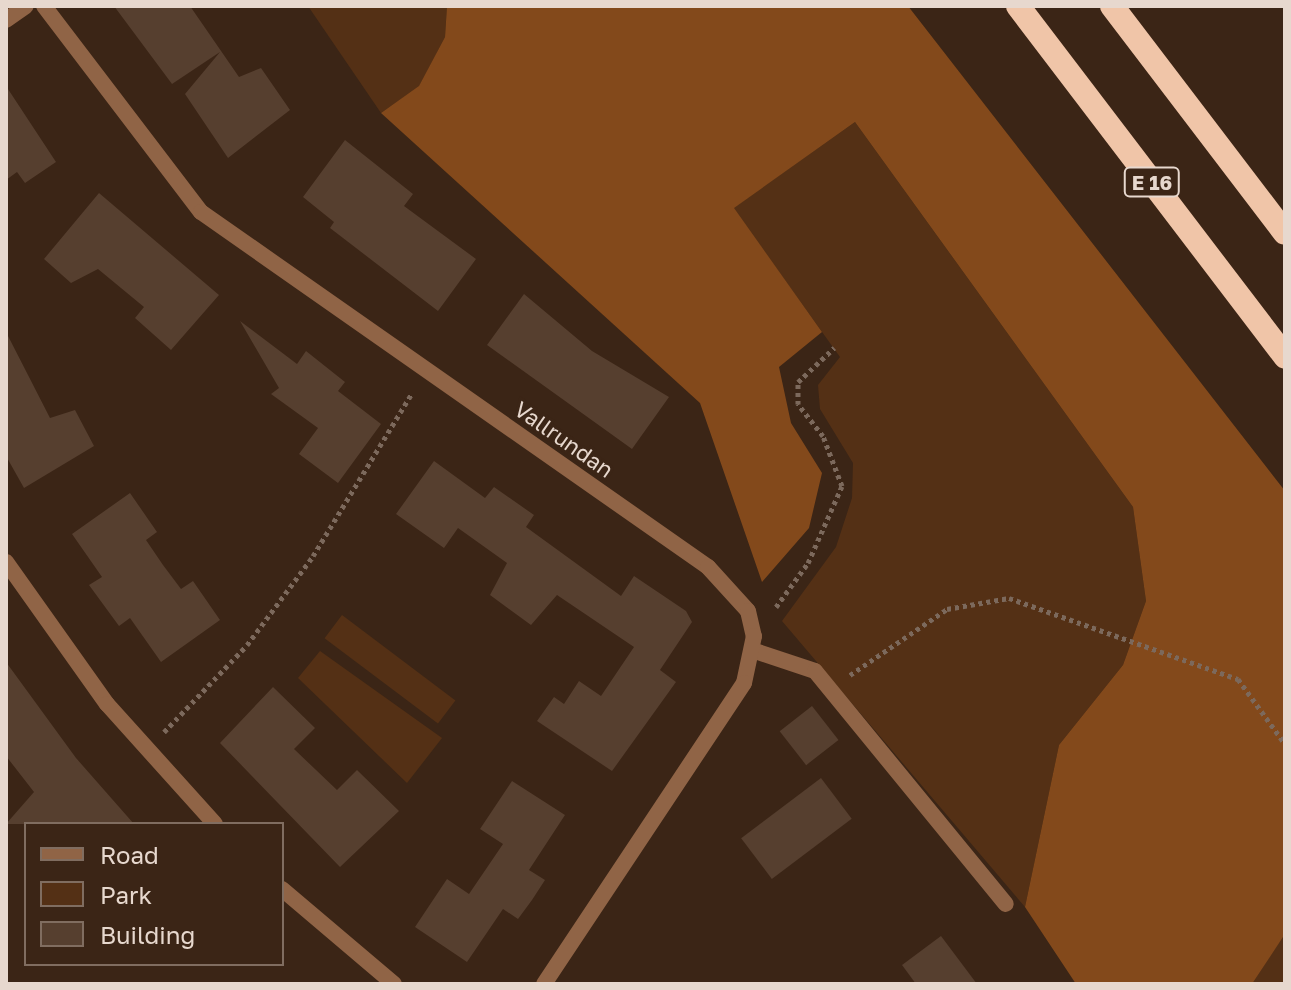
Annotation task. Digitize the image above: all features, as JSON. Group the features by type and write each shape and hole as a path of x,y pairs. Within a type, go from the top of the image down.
{"highway":[{"name":"E 16","path":"1018,6 1285,357"},
{"path":"1112,6 1285,233"}],"street":[{"path":"6,20 26,6"},
{"name":"Vallrundan","path":"44,6 201,212 734,588 753,643"},
{"path":"6,562 147,750 213,822"},
{"path":"544,984 744,683 753,643 815,671 1006,904"},
{"path":"284,891 394,984"}],"path":[{"path":"753,643 808,563 842,486 823,436 798,404 798,382 834,348"},
{"path":"147,750 257,633 426,369"},
{"path":"830,688 947,609 1009,598 1238,679 1285,744"}],"green space":[{"path":"308,6 447,6 445,37 419,87 381,113"},
{"path":"855,122 1133,507 1146,601 1123,665 1059,745 1025,907 782,621 836,547 852,498 853,463 820,409 818,385 840,357 733,208"},
{"path":"342,615 455,700 438,724 325,638"},
{"path":"320,651 442,738 407,783 298,678"},
{"path":"1285,934 1285,984 1252,984 1271,954"}],"shaded area":[{"path":"447,6 908,6 1285,491 1285,934 1252,984 1076,984 1025,907 1059,745 1123,665 1146,601 1133,507 855,122 734,208 822,332 779,367 791,423 822,473 809,528 762,582 700,403 381,113 419,86 445,37"}],"building":[{"path":"114,6 190,6 239,77 261,68 290,110 228,158 185,94 220,52 172,84"},
{"path":"6,86 56,162 25,183 17,172 6,180"},
{"path":"345,140 413,194 404,206 476,259 438,311 330,228 334,222 303,197"},
{"path":"99,193 219,295 171,350 135,318 144,307 98,269 71,283 44,259"},
{"path":"524,294 592,351 669,397 632,449 487,345"},
{"path":"240,321 297,364 306,351 345,382 338,391 381,424 338,483 299,454 318,428 271,394 279,388"},
{"path":"6,332 50,418 75,410 94,446 24,488 6,456"},
{"path":"434,461 485,498 494,487 534,515 526,527 621,596 634,576 686,611 692,622 660,670 676,682 612,771 537,721 554,697 564,704 579,681 601,696 634,647 557,595 531,625 490,595 507,563 458,528 444,548 396,514"},
{"path":"130,493 157,532 146,540 163,565 181,589 193,581 220,620 161,662 130,618 119,626 89,585 102,577 72,534"},
{"path":"6,662 76,758 132,822 6,824 34,792 6,756"},
{"path":"273,687 315,728 294,749 337,790 357,770 399,811 340,867 220,743"},
{"path":"812,706 838,740 806,765 780,731"},
{"path":"821,778 852,819 772,879 741,838"},
{"path":"512,781 565,815 529,870 545,880 532,900 518,919 503,909 467,962 415,927 447,879 469,894 503,844 480,829"},
{"path":"941,936 977,984 916,984 902,965"}]}
